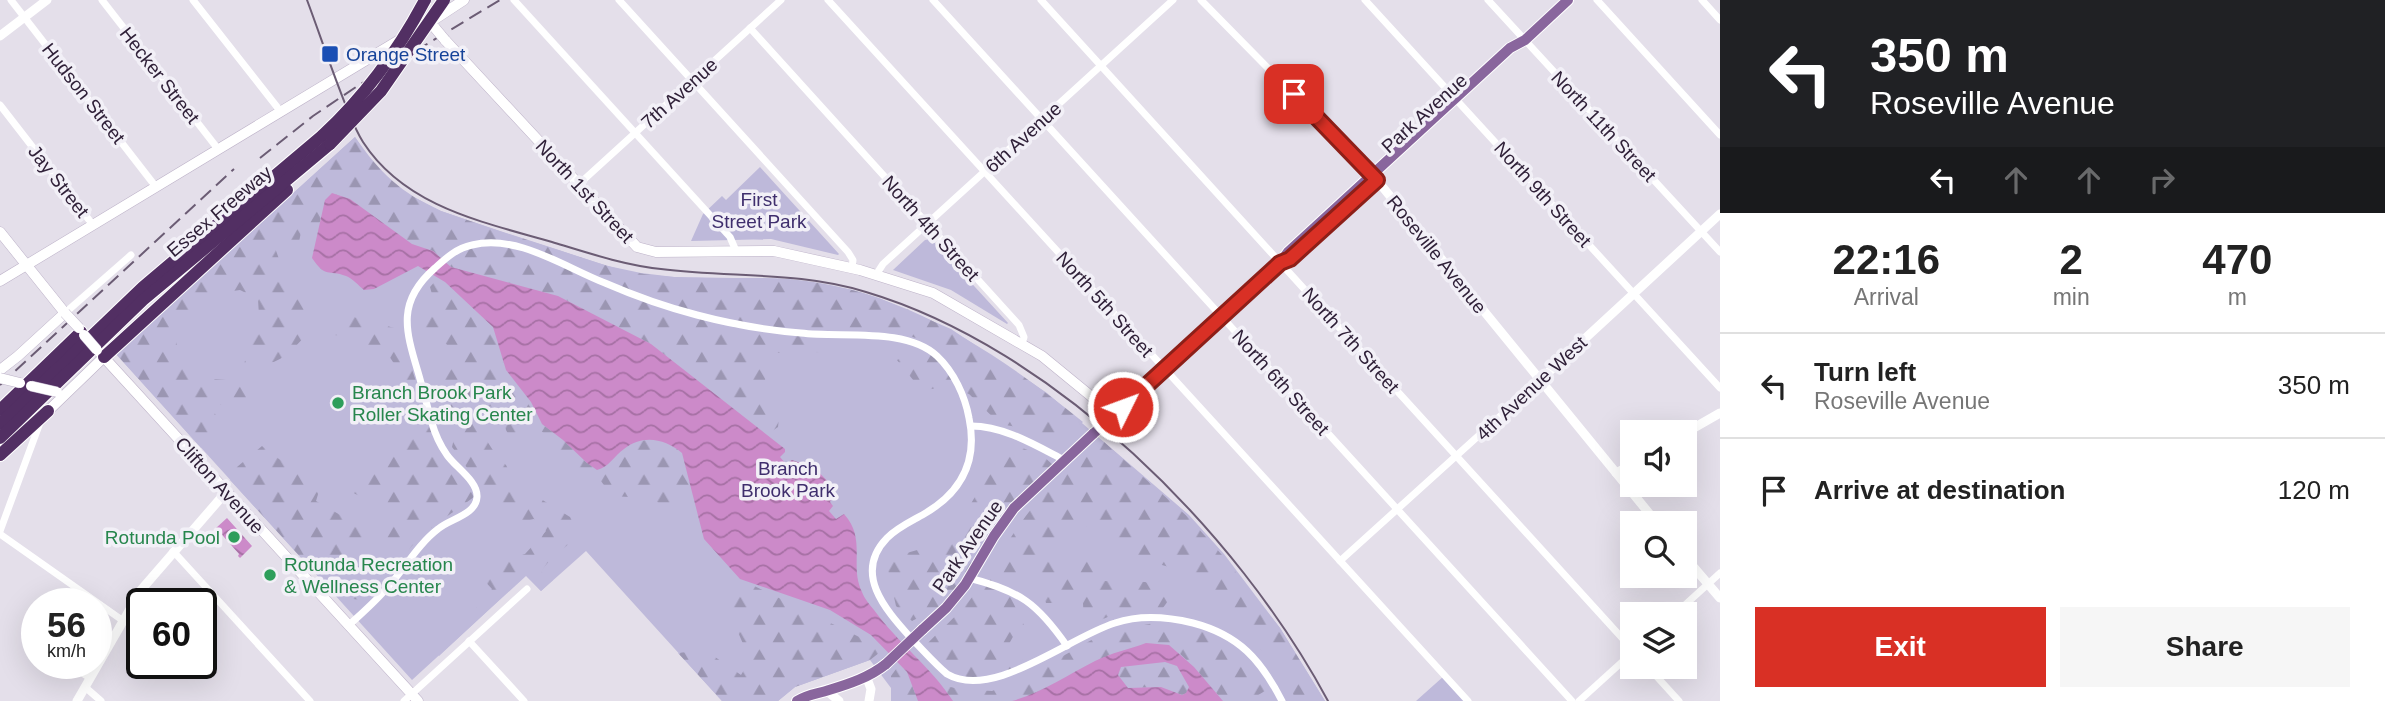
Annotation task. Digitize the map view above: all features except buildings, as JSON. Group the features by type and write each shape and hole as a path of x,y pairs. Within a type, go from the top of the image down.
{"highway":[{"name":"Essex Freeway","path":"0,424 143,287 328,143 379,75 425,0"},
{"name":"Essex Freeway","path":"0,438 143,300 328,143 381,91 444,0"},
{"path":"100,354 328,143"},
{"path":"0,411 81,331"},
{"path":"0,455 46,414"}],"main road":[{"name":"North 1st Street","path":"414,0 445,40 578,185 630,241 644,250 656,253 774,251 852,268 941,296 1022,344"},
{"path":"0,281 218,149 432,25 464,0"},
{"name":"Park Avenue","path":"811,701 886,664 951,603 1008,515 1026,495 1222,317 1280,263 1288,252 1515,54 1525,40 1569,0"},
{"name":"Clifton Avenue","path":"0,232 100,354 411,699"},
{"path":"0,370 65,313"},
{"path":"1022,344 1046,359 1112,417"},
{"path":"46,414 100,354"},
{"path":"0,379 57,392 71,389"},
{"name":"Park Avenue","path":"797,701 809,694 827,691"}],"street":[{"name":"Hudson Street","path":"11,0 156,187"},
{"path":"0,36 47,0"},
{"name":"Hecker Street","path":"102,0 218,149"},
{"path":"194,0 281,112"},
{"path":"514,0 730,237 736,251"},
{"path":"619,0 848,252 853,260 852,268"},
{"name":"7th Avenue","path":"578,185 781,0"},
{"name":"North 5th Street","path":"828,0 1468,701"},
{"name":"North 6th Street","path":"933,0 1572,701"},
{"name":"North 7th Street","path":"1041,0 1620,637"},
{"name":"6th Avenue","path":"876,275 883,264 1172,0"},
{"name":"Roseville Avenue","path":"1201,0 1374,177 1647,511"},
{"name":"North 9th Street","path":"1365,0 1720,388"},
{"name":"North 11th Street","path":"1489,0 1720,252"},
{"path":"1597,0 1720,135"},
{"path":"1702,0 1720,20"},
{"name":"North 4th Street","path":"750,28 1019,325 1024,337 1022,344"},
{"name":"Jay Street","path":"0,105 93,225"},
{"name":"4th Avenue West","path":"1340,561 1720,214"},
{"path":"348,626 385,592 431,534 468,512 476,500 477,492 474,486 447,455 436,435 409,341 408,310 413,294 424,279 451,255 463,248 492,243 515,246 644,299 722,321 804,334 886,337 912,341 934,353 949,370 963,397 971,426 970,461 960,482 938,505 897,530 880,548 872,573 877,594 900,626 940,668 960,683 986,685 1009,679 1097,630 1129,619 1165,618 1219,631 1239,643 1264,671 1282,701"},
{"path":"65,313 131,255"},
{"path":"1697,426 1720,412"},
{"path":"46,414 0,533 122,620"},
{"path":"971,426 1001,430 1064,460"},
{"path":"1616,473 1620,471"},
{"path":"78,701 141,590 226,492"},
{"path":"173,551 310,701"},
{"path":"1697,571 1720,598"},
{"path":"1688,602 1720,573"},
{"path":"969,578 1012,593 1035,606 1067,646"},
{"path":"411,699 469,641 527,589"},
{"path":"469,641 524,701"},
{"path":"1579,701 1620,663"},
{"path":"866,676 871,689 869,701"},
{"path":"84,679 101,701"},
{"path":"1659,679 1679,701"},
{"path":"827,691 839,701"}],"green space":[{"name":"Branch Brook Park","path":"355,137 375,167 404,192 441,211 505,233 608,266 641,273 674,277 788,279 853,290 879,298 951,329 1047,393 1189,515 1224,554 1280,628 1325,701 891,701 891,688 870,660 795,687 778,701 722,701 586,551 541,591 526,576 412,680 116,354"},
{"path":"355,137 392,181 427,204 441,211 603,264 662,276 787,279 829,285 869,295 908,310 982,349 1051,396 1083,422 1057,446 1028,429 1000,424 969,394 946,386 922,391 897,360 929,343 897,331 834,331 826,352 777,353 768,368 765,381 780,409 778,427 766,435 651,344 558,296 451,267 433,251 412,244 385,224 325,200 317,234 301,232 298,247 289,239 278,242 275,248 286,278 302,295 307,334 286,355 264,364 244,364 259,316 258,299 240,290 211,294 197,318 173,325 182,369 189,367 198,378 254,382 263,396 248,403 212,405 217,419 228,426 201,448 116,354"},
{"name":"First Street Park","path":"760,167 838,255 771,239 691,241 703,214 722,196 726,200"},
{"path":"931,239 1007,324 951,290 893,270 925,240"},
{"path":"438,278 493,327 506,370 531,402 542,424 587,463 604,468 632,445 657,440 677,448 683,455 692,494 685,505 674,507 657,502 649,494 612,496 598,477 564,469 554,458 555,443 540,430 511,439 500,408 488,406 476,424 496,455 506,465 515,483 570,517 577,531 541,572 553,580 541,591 526,575 439,656 435,650 492,589 479,575 488,565 525,554 546,531 534,519 505,526 452,447 456,430 441,425 426,377 426,363 440,371 458,355 431,330 424,332 415,324 433,298 430,287"},
{"path":"329,314 347,315 398,329 429,427 445,461 474,489 474,497 421,535 407,552 387,546 383,535 403,517 393,504 370,501 347,490 347,475 371,467 394,449 402,432 405,380 389,356 352,337 325,334"},
{"path":"1104,442 1189,518 1222,555 1280,628 1325,701 1296,701 1291,689 1295,674 1281,656 1270,660 1210,591 1183,571 1134,557 1093,527 1072,525 1036,553 1054,560 1087,553 1101,581 1158,585 1173,594 1160,612 1122,611 1084,627 1083,603 1046,603 1034,570 1009,577 1011,598 1026,629 1014,635 1001,658 1022,659 1024,664 989,677 971,678 954,671 927,644 970,600 1032,508"},
{"path":"262,446 279,459 322,481 316,501 342,516 368,513 367,536 359,555 365,567 394,564 361,600 337,597 230,480 237,467"},
{"path":"1020,447 1043,456 1053,465 1024,490 1002,517 970,572 941,606 912,621 896,606 888,570 896,556 949,541 996,461"},
{"path":"740,579 884,649 870,660 795,687 778,701 722,701 678,653 705,650 741,675 750,660 722,595"},
{"path":"1154,623 1199,629 1225,638 1244,654 1270,688 1248,701 1223,701 1180,654 1166,645 1149,644 1131,647 1093,662 1023,698 953,701 942,685 992,691 1022,679 1104,633"},
{"path":"1166,662 1177,666 1189,687 1187,693 1182,695 1161,687 1128,688 1118,675 1120,667"},
{"path":"899,665 907,672 918,701 891,701 891,676"},
{"path":"1444,676 1465,701 1416,701"}],"water":[{"path":"332,193 350,199 412,244 433,251 451,267 558,296 651,344 785,449 780,457 786,464 792,460 801,463 808,461 835,489 830,502 833,506 829,511 836,519 844,514 851,523 855,533 858,582 864,597 953,701 918,701 907,672 871,635 830,610 740,579 704,539 682,453 675,448 654,440 639,441 620,452 601,469 597,470 587,463 542,424 531,402 506,370 493,327 445,282 418,266 374,289 364,290 348,277 321,269 312,258 325,200"},
{"name":"Rotunda Pool","path":"227,518 252,546 240,558 216,528"},
{"path":"1146,643 1169,645 1194,667 1223,701 1012,701 1044,689 1101,658","holes":["1165,662 1177,666 1189,687 1182,695 1161,687 1128,688 1118,675 1121,667"]}],"tram line":[{"path":"307,0 360,138 380,164 423,197 473,219 633,265 687,272 790,278 841,285 866,292 936,319 1005,356 1071,401 1133,454 1191,512 1244,573 1290,637 1328,701"}],"railway":[{"path":"260,158 313,116 359,85 500,0"},
{"path":"0,385 234,169"}],"place":[{"name":"Orange Street","path":"330,54"},
{"name":"Branch Brook Park Roller Skating Center","path":"338,403"},
{"name":"Rotunda Pool","path":"234,537"},
{"name":"Rotunda Recreation & Wellness Center","path":"270,575"}],"route":[{"path":"1123,407 1280,263 1290,259 1377,180 1294,94"}]}
